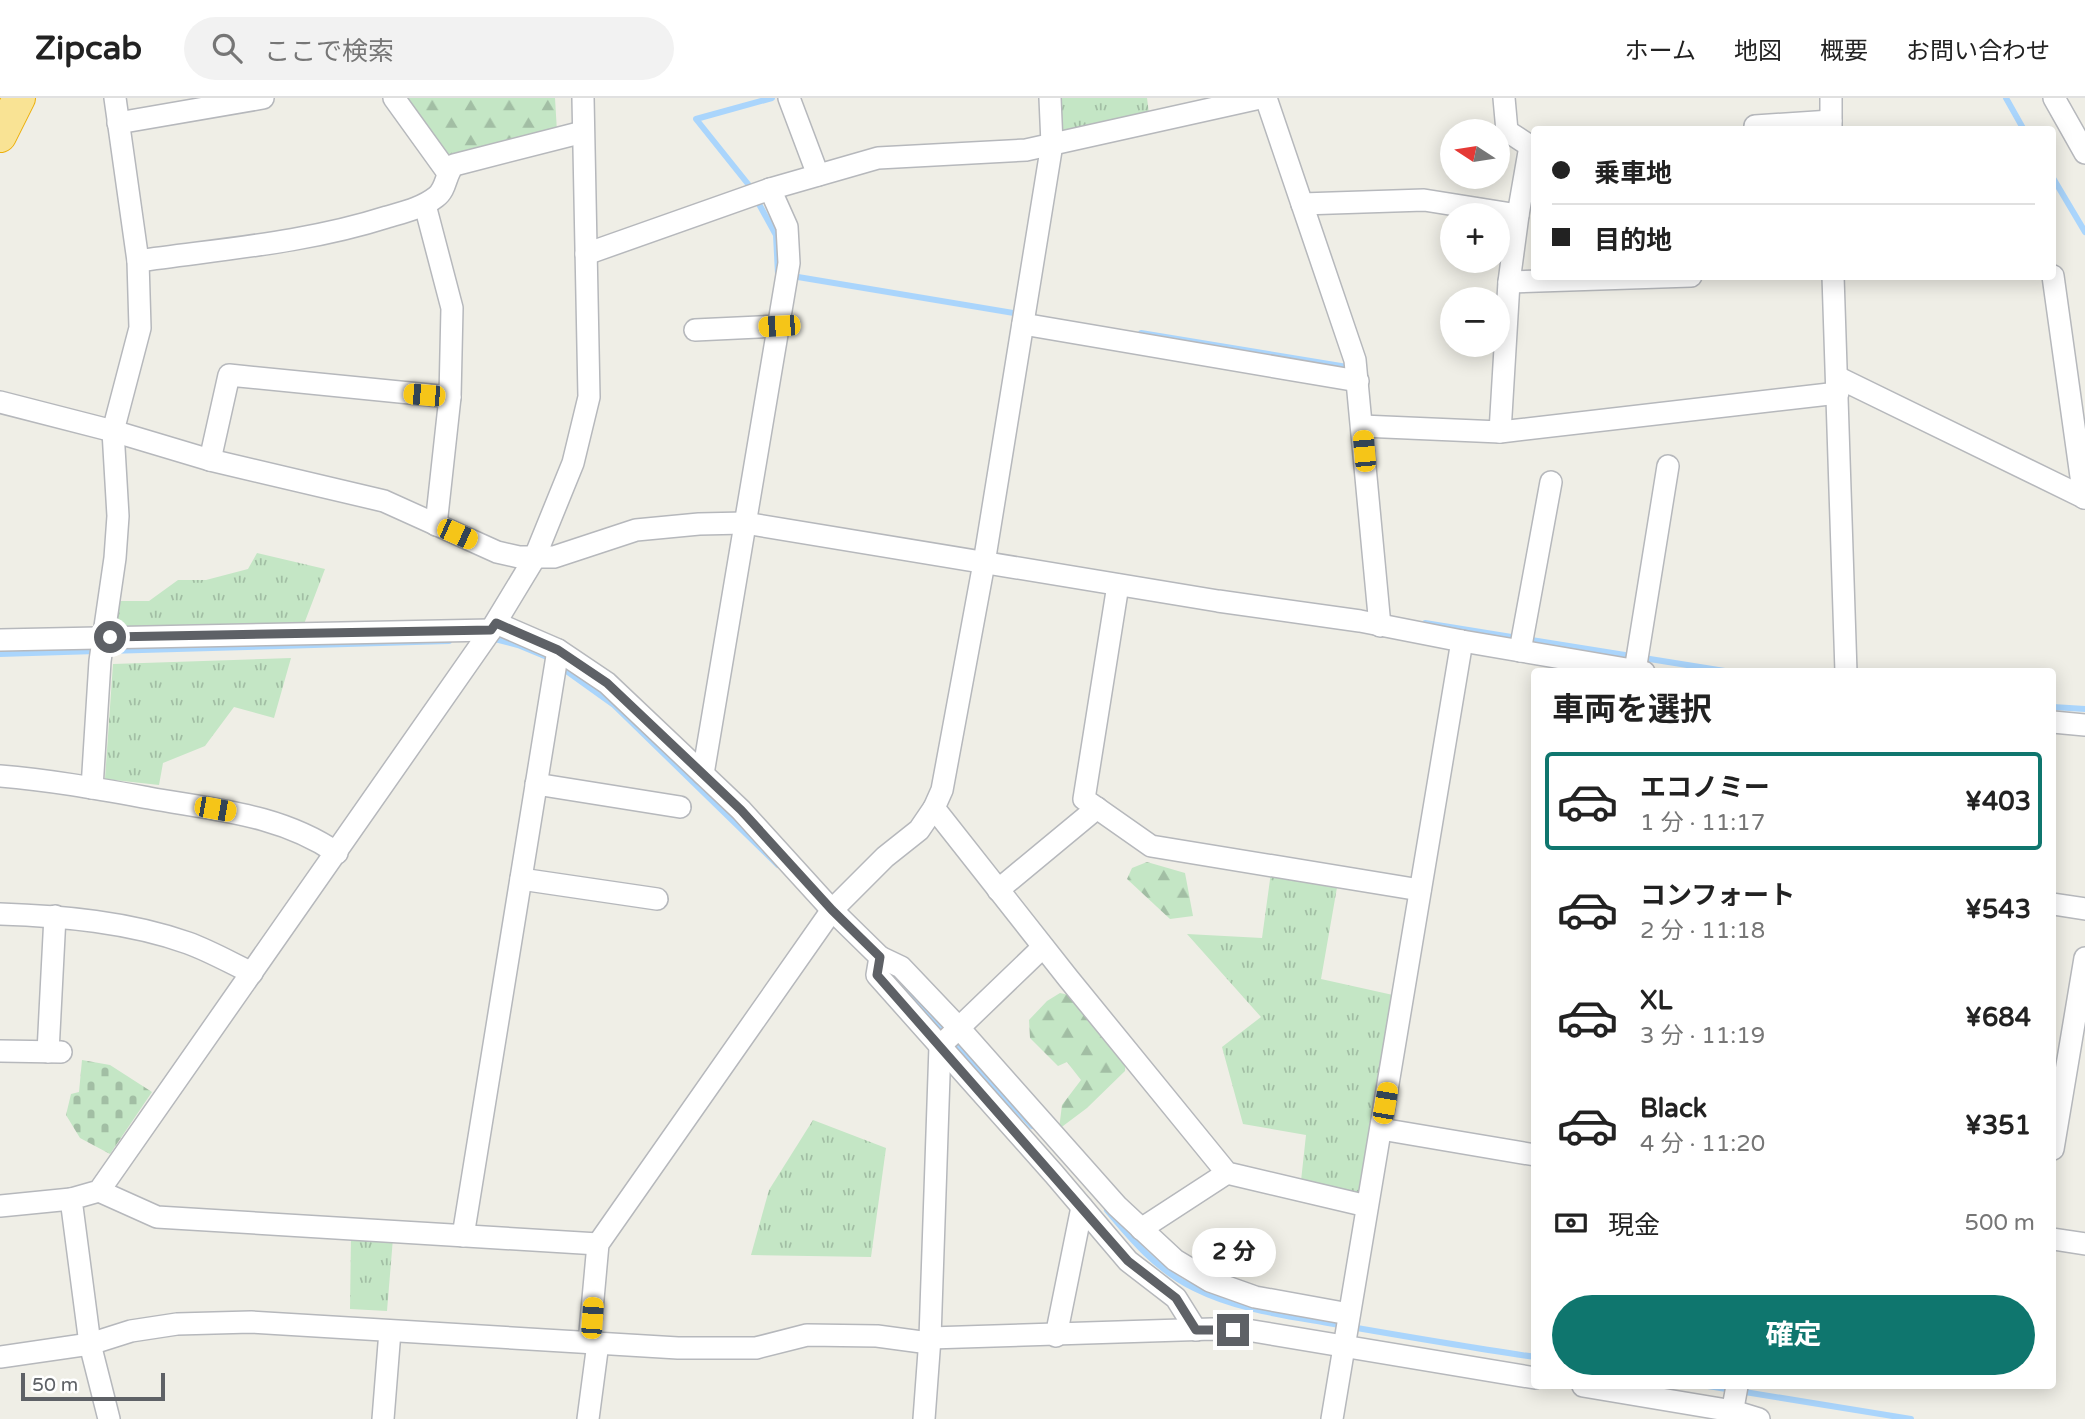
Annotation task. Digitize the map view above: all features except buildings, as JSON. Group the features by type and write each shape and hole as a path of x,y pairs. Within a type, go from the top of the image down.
{"highway":[{"path":"0,136 19,98"}],"street":[{"path":"92,788 104,637 118,516 113,430 140,328 138,261 115,98"},
{"path":"118,123 264,98"},
{"path":"394,98 448,173"},
{"path":"0,1206 71,1199 99,1191 494,627 534,559 573,463 589,397 583,98"},
{"path":"789,98 818,175"},
{"path":"588,1419 598,1244 832,910 919,830 942,790 984,563 1052,144 1050,98"},
{"path":"586,254 770,189 878,158 1026,150 1260,98"},
{"path":"1266,98 1355,360 1380,626"},
{"path":"1500,432 1509,282 1530,146 1507,131 1504,98"},
{"path":"1755,126 1831,125 1831,98"},
{"path":"2054,98 2085,153"},
{"path":"138,261 321,235 425,205 440,194 454,165 583,132"},
{"path":"703,774 789,263 787,227 770,189"},
{"path":"1302,204 1424,200 1518,215"},
{"path":"425,205 452,308 450,397 436,525"},
{"path":"1509,282 1570,280"},
{"path":"1833,280 1846,668"},
{"path":"2054,280 2085,498"},
{"path":"1023,324 1358,381"},
{"path":"695,330 779,326"},
{"path":"210,460 229,376 450,397"},
{"path":"1362,426 1500,432 1838,385 2085,498"},
{"path":"0,402 113,430 210,460 384,501 497,552 534,559 554,557 636,530 745,523 1118,585 1360,621 1622,668"},
{"path":"1640,668 1668,466"},
{"path":"1520,651 1551,482"},
{"path":"1118,585 1084,799 1151,846 1420,890"},
{"path":"0,640 494,627 558,650 607,683 741,810 832,910 880,957 901,967 1117,1206 1175,1260 1210,1281 1255,1297 1349,1314"},
{"path":"1332,1419 1462,641"},
{"path":"463,1236 558,650"},
{"path":"2056,723 2085,725"},
{"path":"0,776 39,779 264,818 317,839 337,853"},
{"path":"536,784 680,807"},
{"path":"934,808 1227,1173 1367,1206"},
{"path":"998,890 1097,808"},
{"path":"520,879 657,899"},
{"path":"2056,904 2085,909"},
{"path":"0,914 55,916 142,931 189,943 252,973"},
{"path":"0,1051 56,1052 55,916"},
{"path":"923,1419 930,1341 940,1046 1043,947"},
{"path":"880,957 877,975 1128,1261 1176,1298 1196,1330"},
{"path":"2056,1112 2058,1088 2083,985 2085,958"},
{"path":"1381,1129 1531,1154"},
{"path":"1141,1229 1227,1173"},
{"path":"99,1191 157,1217 598,1244"},
{"path":"71,1199 90,1344 109,1419"},
{"path":"1056,1336 1082,1207"},
{"path":"2056,1239 2085,1244"},
{"path":"0,1357 90,1344 131,1331 177,1324 251,1322 678,1348 756,1348 807,1335 877,1336 930,1341 1196,1330 1253,1331 1531,1377"},
{"path":"383,1419 390,1331"},
{"path":"1598,1389 1759,1419"},
{"path":"1732,1415 1736,1389"}],"green space":[{"path":"384,98 555,98 557,132 441,167"},
{"path":"1050,98 1147,98 1150,122 1052,144"},
{"path":"257,553 325,569 304,624 110,637 115,601 149,601 178,580 206,580 248,569"},
{"path":"291,658 274,718 234,707 205,746 163,763 159,785 105,779 113,664"},
{"path":"1147,862 1185,873 1193,916 1170,919 1127,879 1132,868"},
{"path":"1272,865 1339,876 1321,979 1393,995 1361,1205 1300,1190 1306,1135 1243,1124 1222,1047 1261,1017 1187,934 1262,938"},
{"path":"1060,993 1074,996 1126,1049 1125,1071 1087,1108 1059,1129 1062,1105 1081,1080 1067,1062 1058,1066 1030,1038 1029,1020 1047,1001"},
{"path":"82,1060 110,1065 152,1092 110,1154 80,1138 66,1115 71,1094 79,1092"},
{"path":"813,1120 886,1148 871,1257 751,1255 769,1190"},
{"path":"351,1236 393,1238 387,1311 350,1309"}],"waterway":[{"path":"772,98 696,119 748,184 776,235 778,274"},
{"path":"2006,98 2022,126"},
{"path":"2056,183 2085,232"},
{"path":"792,276 1020,314"},
{"path":"1141,333 1347,367 1348,371"},
{"path":"1425,623 1706,668"},
{"path":"491,638 547,657 614,705 778,865"},
{"path":"107,651 449,641"},
{"path":"0,654 96,651"},
{"path":"2056,707 2085,709"},
{"path":"903,988 1032,1126"},
{"path":"1107,1210 1136,1243 1169,1273 1194,1288 1226,1301 1294,1317 1531,1356"},
{"path":"1726,1389 1911,1419"}],"route":[{"path":"110,637 491,630 496,623 558,650 607,683 741,810 832,910 880,957 877,975 1128,1261 1176,1298 1196,1330 1233,1330"}]}
